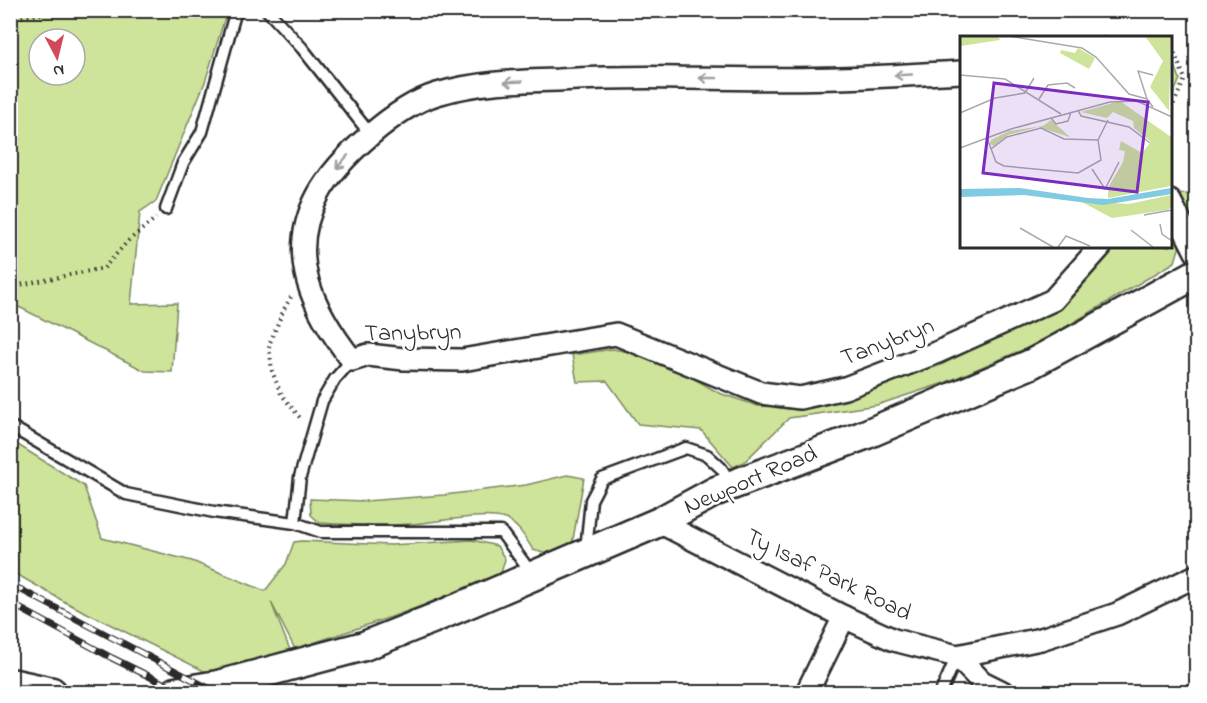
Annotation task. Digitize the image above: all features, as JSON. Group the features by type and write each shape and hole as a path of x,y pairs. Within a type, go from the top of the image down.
{"main road":[{"name":"Newport Road","path":"175,693 218,685 364,646 534,577 659,522 732,484 862,436 1032,364 1197,274"},
{"path":"10,683 52,693"}],"street":[{"name":"Tanybryn","path":"960,72 838,78 627,77 475,85 435,94 407,108 371,135 344,159 321,189 310,209 304,238 304,265 316,308 352,360 368,355 404,359 462,360 616,334 761,393 800,398 845,388 938,352 1053,300 1099,248"},
{"path":"1171,203 1197,252"},
{"name":"Ty Isaf Park Road","path":"659,522 894,640 957,656"},
{"path":"957,656 1041,639 1106,617 1197,576"},
{"path":"807,693 844,616"},
{"path":"957,656 982,682 1002,693"}],"lane":[{"path":"166,209 183,163 202,132 236,10"},
{"path":"267,10 302,48 371,135"},
{"path":"295,524 300,477 322,400 335,379 352,360"},
{"path":"10,426 126,494 214,512 295,524 321,532 501,532 534,577"},
{"path":"586,555 591,500 602,478 686,448 707,455 722,468 732,484"},
{"path":"941,693 957,656"}],"path":[{"path":"10,19 66,10"},
{"path":"1171,44 1185,79 1171,110"},
{"path":"10,287 104,268 128,241 166,209"},
{"path":"306,273 284,309 269,345 272,371 281,394 301,419 314,428"}],"green space":[{"path":"10,11 227,11 205,82 156,201 140,212 131,304 177,303 172,372 145,371 11,303"},
{"path":"1171,55 1180,79 1171,100"},
{"path":"1196,193 1196,226 1177,195"},
{"path":"1171,228 1173,230 1180,245 1175,262 1039,343 944,383 877,405 789,418 744,462 733,467 701,430 638,424 607,381 577,382 572,355 613,349 640,354 677,369 719,393 758,406 825,404 941,365 1043,313 1078,291 1113,248 1171,248"},
{"path":"10,440 84,486 102,538 192,561 265,591 286,564 294,542 391,545 472,540 497,546 505,559 500,577 295,649 271,602 290,650 222,680 65,602 11,571"},
{"path":"567,475 584,478 572,545 547,554 533,550 514,524 496,517 473,517 413,524 367,525 320,523 311,515 310,499 365,501 444,495 526,485"}],"railway":[{"path":"10,584 216,692"},
{"path":"10,603 181,692"}]}
